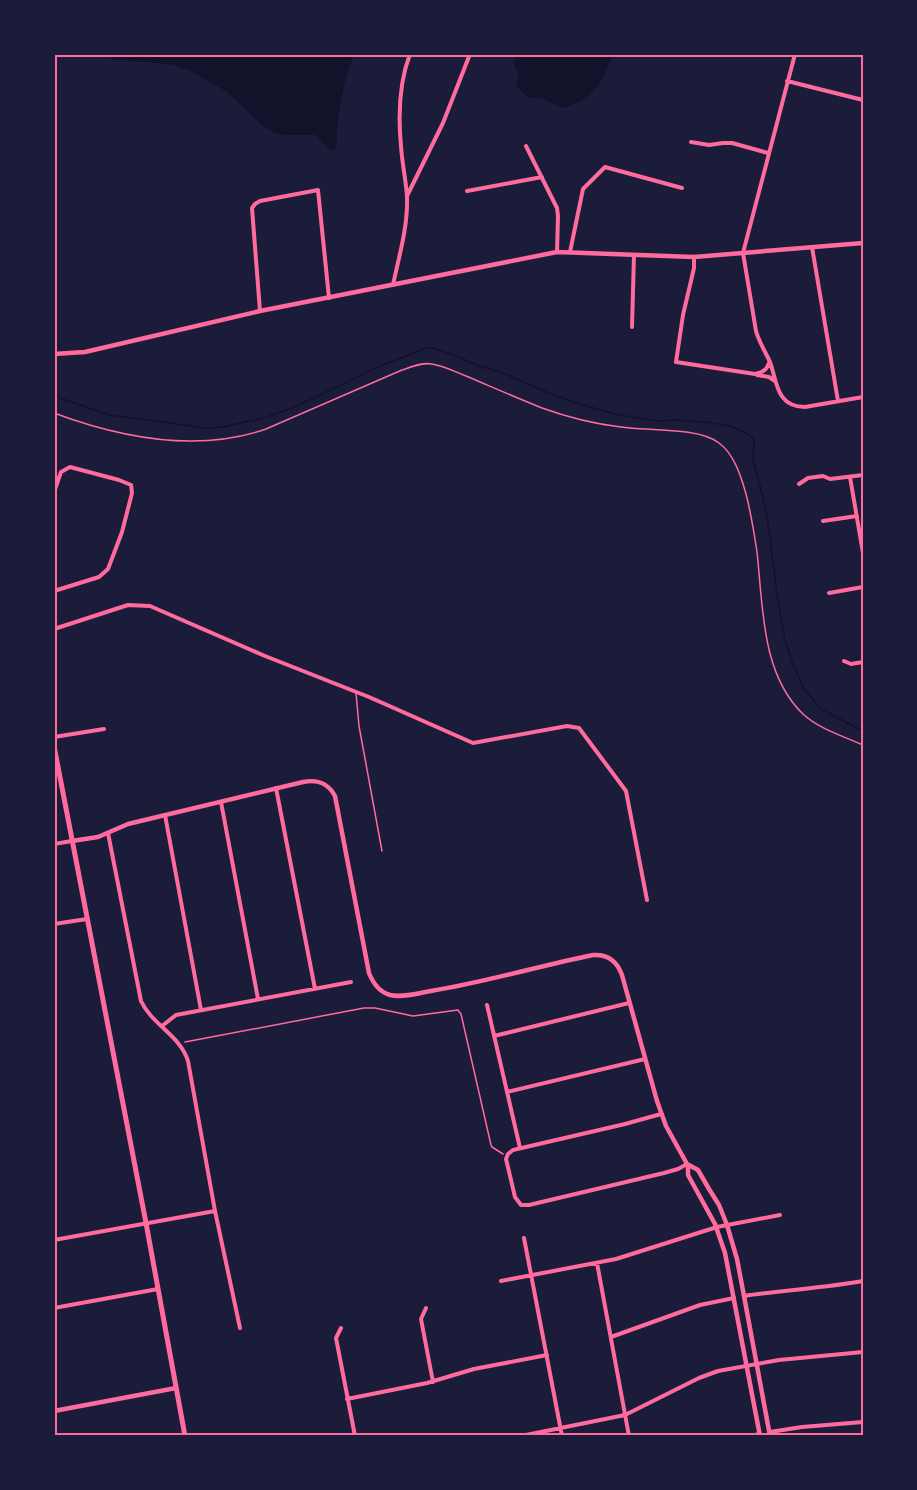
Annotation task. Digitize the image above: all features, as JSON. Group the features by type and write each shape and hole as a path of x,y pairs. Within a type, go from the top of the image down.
{"main road":[{"path":"54,746 185,1436"}],"street":[{"path":"393,285 405,228 407,197 400,147 399,109 402,83 410,54"},
{"path":"407,197 443,123 470,54"},
{"path":"795,54 743,253 757,336 770,362 779,392 784,400 795,406 805,407 863,397"},
{"path":"787,81 863,100"},
{"path":"691,142 709,145 727,143 768,153"},
{"path":"526,146 557,208 557,252"},
{"path":"570,252 583,189 605,167 682,189"},
{"path":"467,191 542,177"},
{"path":"260,311 252,208 260,201 318,190 329,298"},
{"path":"54,354 85,352 260,311 557,252 694,257 862,244"},
{"path":"812,247 838,401"},
{"path":"632,327 634,255"},
{"path":"694,257 694,268 683,315 676,362 769,377 776,382"},
{"path":"750,374 762,372 770,362"},
{"path":"54,492 61,472 70,467 131,485 132,493 122,532 108,569 99,578 54,591"},
{"path":"799,484 808,478 823,476 830,479 863,475"},
{"path":"850,477 863,553"},
{"path":"823,521 857,516"},
{"path":"829,592 863,587"},
{"path":"54,629 128,605 150,606 473,743 567,726 579,728 626,791 647,900"},
{"path":"844,661 851,664 863,662"},
{"path":"54,737 104,729"},
{"path":"54,844 93,838 128,824 317,780 334,793 369,973 374,983 383,992 401,996 445,989 597,954 608,957 617,964 622,975 661,1114 688,1164 698,1170 714,1196 727,1225 744,1296 770,1434 802,1427 863,1422"},
{"path":"276,788 315,989"},
{"path":"221,802 258,999"},
{"path":"165,815 201,1010"},
{"path":"108,832 139,997 145,1010 178,1042 188,1061 215,1211 240,1328"},
{"path":"54,924 87,919"},
{"path":"162,1026 176,1015 351,982"},
{"path":"494,1036 629,1003"},
{"path":"487,1005 520,1148"},
{"path":"507,1092 645,1059"},
{"path":"661,1114 511,1151 506,1159 515,1197 519,1204 526,1206 650,1177 688,1164"},
{"path":"688,1164 688,1175 717,1227 725,1253 760,1435 749,1436"},
{"path":"54,1240 215,1211"},
{"path":"501,1281 616,1259 717,1227 780,1215"},
{"path":"524,1238 562,1436"},
{"path":"597,1263 629,1436"},
{"path":"744,1296 863,1281"},
{"path":"54,1308 158,1289"},
{"path":"611,1338 700,1305 734,1298"},
{"path":"426,1308 421,1319 433,1382"},
{"path":"341,1328 336,1338 355,1436"},
{"path":"521,1436 625,1415 705,1376 725,1370 785,1360 863,1352"},
{"path":"348,1399 433,1382 474,1369 547,1355"},
{"path":"54,1411 176,1388"}],"lane":[{"path":"356,692 359,726 382,851"}],"path":[{"path":"54,413 140,437 195,441 228,439 266,429 402,370 425,364 439,366 542,408 576,419 621,428 693,433 710,437 721,444 731,456 743,484 757,550 765,630 783,687 792,702 811,720 863,745"},
{"path":"186,1041 364,1008 413,1016 458,1010 461,1014 491,1146 502,1153"}],"shaded area":[{"path":"105,54 354,54 341,99 336,145 334,150 330,150 316,135 282,135 273,132 263,126 226,91 189,70 172,65 112,59"},
{"path":"517,54 613,54 601,82 595,89 582,100 562,108 542,98 525,95 516,86 519,75 513,63"}],"waterway":[{"path":"54,396 110,415 206,428 223,427 267,417 297,406 378,367 429,347 501,372 579,404 619,415 658,421 706,422 730,426 753,438 753,460 769,529 785,640 793,665 804,689 821,709 863,731"}]}
